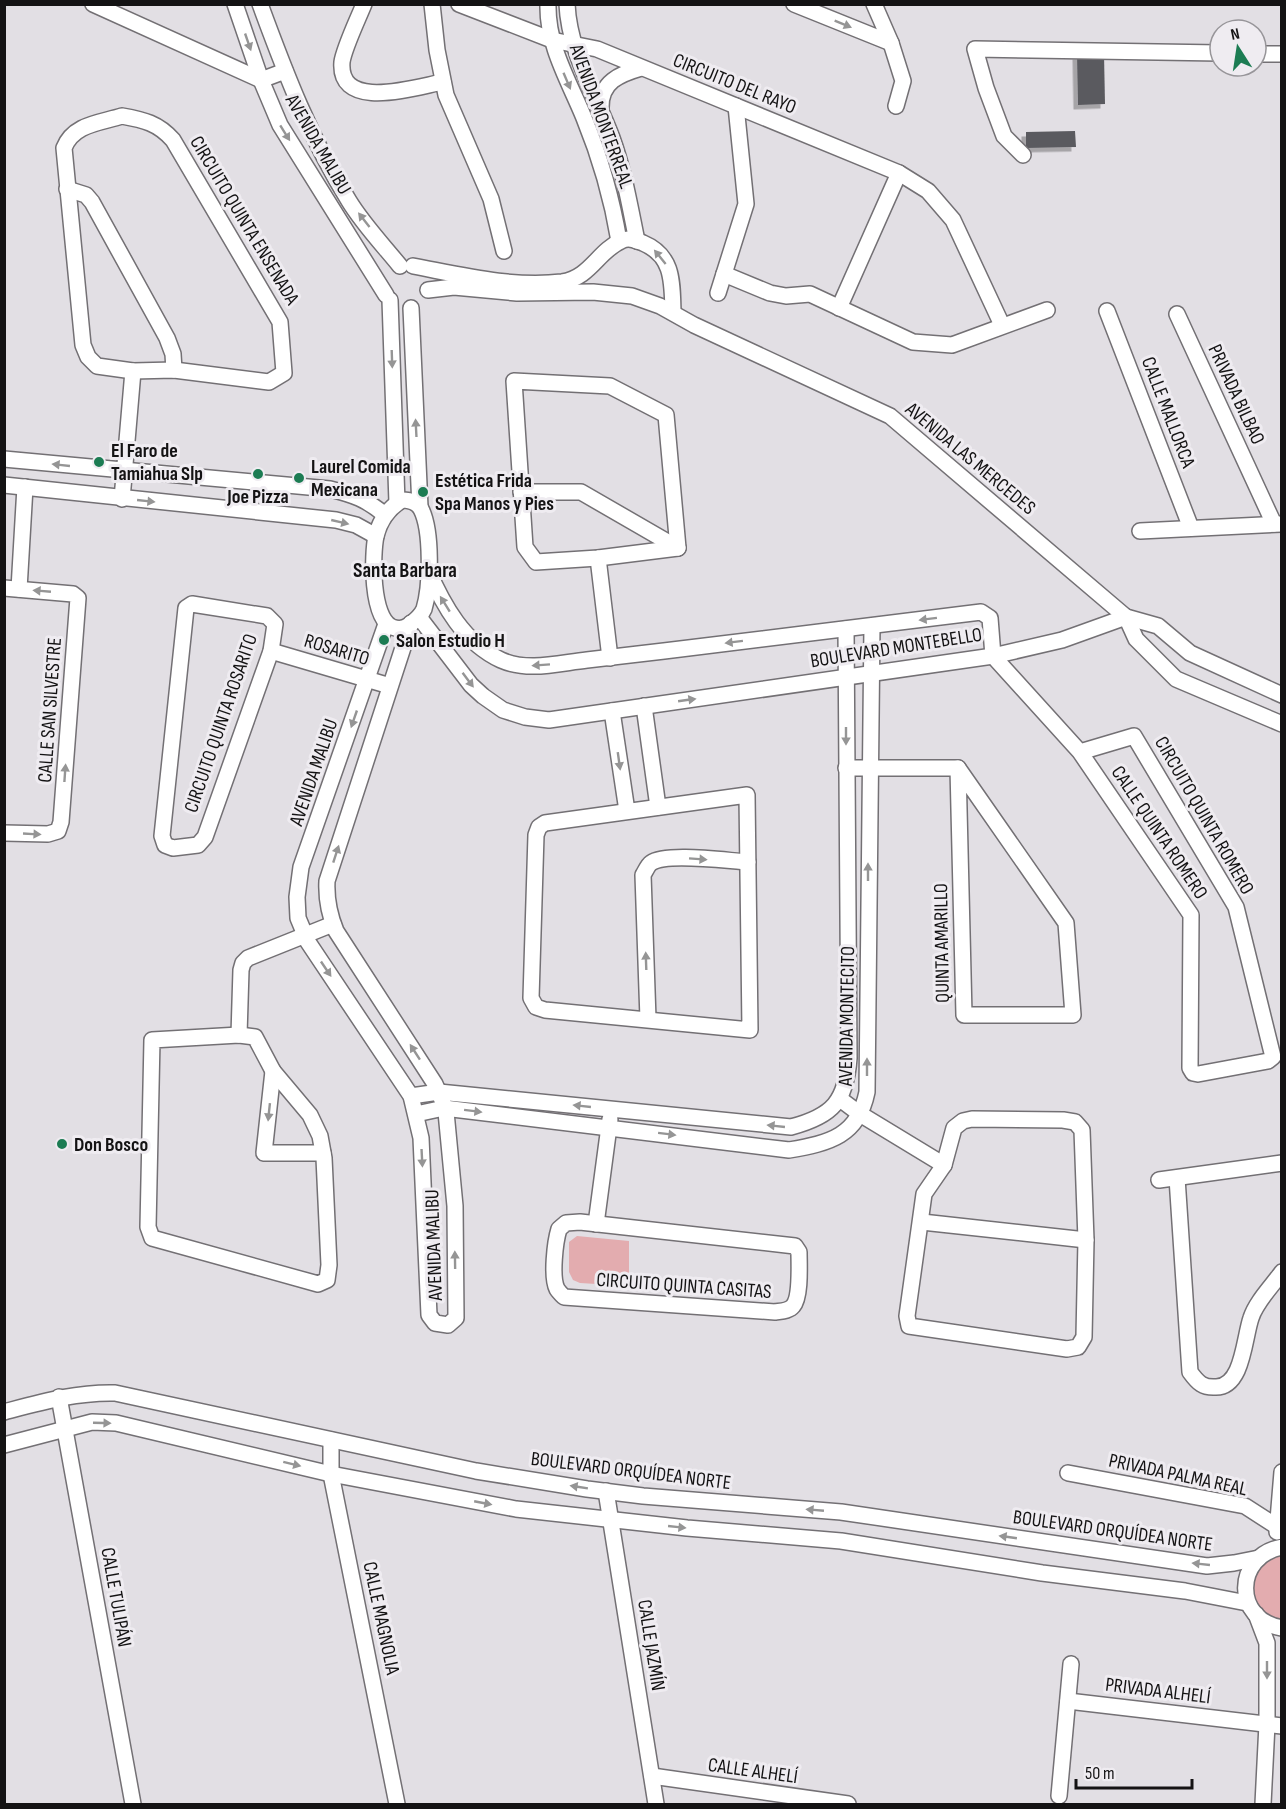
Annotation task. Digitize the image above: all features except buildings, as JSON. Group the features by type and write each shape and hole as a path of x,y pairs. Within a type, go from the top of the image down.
{"street":[{"path":"93,4 261,80 285,71"},
{"name":"AVENIDA MALIBU","path":"235,4 261,80 280,125 388,298 397,503"},
{"name":"AVENIDA MALIBU","path":"260,4 306,122 350,202 406,266"},
{"path":"364,4 342,60 343,74 349,86 358,92 370,93 443,82"},
{"path":"432,4 443,82 453,113 491,199 504,251"},
{"name":"CIRCUITO DEL RAYO","path":"459,4 552,40 597,49 899,173 928,191 953,220 1002,325"},
{"name":"AVENIDA MONTERREAL","path":"548,4 552,40 598,156 619,241"},
{"name":"AVENIDA MONTERREAL","path":"567,4 573,44 614,142 637,241"},
{"path":"794,4 891,43"},
{"path":"874,4 891,43 903,81 896,106"},
{"path":"1023,155 1004,136 986,88 975,49 1208,53"},
{"path":"584,117 601,109 601,100 608,83 618,76 641,68"},
{"path":"718,294 746,204 736,106"},
{"name":"CIRCUITO QUINTA ENSENADA","path":"122,116 144,120 163,129 173,140 280,322 284,373 278,378 269,382 174,370 133,371 96,366 82,345 64,148 68,138 78,129 122,116"},
{"path":"839,308 899,173"},
{"path":"67,189 86,195 92,202 167,338 173,354 174,370"},
{"path":"406,266 423,273 427,281 428,290 422,302 411,308 399,307 388,298 385,283 395,268 406,266 505,282 564,282 584,273 619,241 626,239 650,246 661,255 672,278 673,312"},
{"path":"584,273 593,292"},
{"path":"724,274 770,293 786,296 810,294 913,342 952,345 1047,310"},
{"name":"AVENIDA LAS MERCEDES","path":"428,290 454,286 517,293 593,292 632,296 673,312 694,325 890,416 1126,617 1158,626 1190,653 1281,695"},
{"path":"411,308 420,507"},
{"name":"CALLE MALLORCA","path":"1107,311 1191,528"},
{"name":"PRIVADA BILBAO","path":"1177,314 1278,524"},
{"path":"122,499 133,371"},
{"path":"514,381 610,386 666,415 678,548 598,558 536,562 525,547 514,381"},
{"path":"4,459 330,489 355,495 369,502 385,515"},
{"path":"4,485 336,520 356,525 376,536"},
{"name":"CALLE SAN SILVESTRE","path":"4,832 48,834 58,831 62,822 78,598 73,594 12,589 25,487"},
{"path":"521,492 581,492 678,548"},
{"path":"415,620 405,628 394,628 386,624 380,613 374,584 376,536 385,515 397,503 410,500 420,507"},
{"name":"AVENIDA MALIBU","path":"386,624 301,867 297,897 298,918 305,935 411,1096 421,1138 429,1315 435,1323 448,1325 456,1318 454,1206 444,1108 439,1092 333,924 326,897 327,881 390,686 415,620 424,609 429,548 420,507"},
{"path":"1140,531 1278,524"},
{"path":"598,558 610,658"},
{"name":"BOULEVARD MONTEBELLO","path":"415,620 471,686 503,710 525,717 549,720 993,656 990,618 981,612 610,658 521,666 501,660 461,628 441,599 428,570"},
{"name":"CIRCUITO QUINTA ROSARITO","path":"192,604 267,616 275,624 271,651 205,837 198,844 173,848 165,844 162,836 186,608 192,604"},
{"path":"993,656 1062,640 1126,617"},
{"name":"AVENIDA LAS MERCEDES","path":"1126,617 1136,639 1176,679 1281,724"},
{"name":"AVENIDA MONTECITO","path":"416,1114 444,1108 789,1150 834,1139 851,1128 863,1109 867,1092 872,626"},
{"name":"AVENIDA MONTECITO","path":"411,1096 439,1092 791,1127 811,1122 827,1112 840,1099 848,1078 849,1058 846,629"},
{"name":"ROSARITO","path":"271,651 390,686"},
{"name":"CALLE QUINTA ROMERO","path":"993,656 1080,752 1191,915 1190,1068 1193,1073 1268,1061 1273,1057"},
{"path":"644,706 658,807"},
{"path":"612,711 627,811"},
{"name":"CALLE QUINTA ROMERO","path":"1080,752 1134,736"},
{"name":"CIRCUITO QUINTA ROMERO","path":"1134,736 1236,907 1273,1057"},
{"path":"846,768 958,768"},
{"name":"QUINTA AMARILLO","path":"958,768 1066,923 1073,1015 964,1015 958,768"},
{"path":"747,795 750,1030 545,1010 536,1007 531,998 538,827 545,823 658,807 747,795"},
{"path":"648,1019 644,874 649,864 658,859 671,857 748,862"},
{"path":"239,1035 243,963 248,958 333,924"},
{"path":"239,1035 255,1037 273,1071 310,1115 320,1136 323,1153 329,1265 327,1280 318,1284 152,1238 148,1227 152,1040 239,1035"},
{"path":"273,1071 264,1153 323,1153"},
{"path":"840,1099 860,1114 944,1165"},
{"path":"596,1224 611,1109"},
{"path":"972,1119 1064,1119 1075,1122 1082,1130 1086,1240 1084,1337 1078,1347 1067,1349 909,1326 907,1316 922,1222 924,1194 944,1165 954,1128 963,1121 972,1119"},
{"path":"1159,1180 1281,1163"},
{"path":"1177,1178 1190,1372 1198,1384 1220,1388 1229,1384 1236,1376 1251,1316 1281,1272"},
{"path":"922,1222 1086,1240"},
{"name":"CIRCUITO QUINTA CASITAS","path":"566,1223 596,1224 795,1246 799,1252 798,1295 794,1306 785,1311 775,1312 564,1297 558,1291 555,1279 555,1239 559,1229 566,1223"},
{"name":"BOULEVARD ORQUÍDEA NORTE","path":"4,1412 59,1397 90,1392 116,1393 476,1471 643,1496 841,1512 1207,1566 1259,1558 1280,1547"},
{"name":"CALLE TULIPÁN","path":"59,1397 133,1804"},
{"path":"4,1445 92,1422 116,1423 331,1474 516,1509 841,1541 1042,1573 1185,1591 1251,1608 1266,1623 1281,1628"},
{"name":"CALLE MAGNOLIA","path":"331,1440 331,1474 397,1804"},
{"path":"1280,1547 1276,1526 1281,1472"},
{"name":"PRIVADA PALMA REAL","path":"1068,1473 1245,1506 1276,1526"},
{"name":"CALLE JAZMÍN","path":"606,1491 656,1804"},
{"path":"1259,1558 1247,1575 1245,1589 1267,1643 1274,1725 1263,1804"},
{"path":"1059,1796 1071,1664"},
{"name":"PRIVADA ALHELÍ","path":"1068,1701 1274,1725"},
{"name":"CALLE ALHELÍ","path":"652,1776 848,1804"}],"shaded area":[{"path":"577,1236 629,1241 629,1286 580,1283 573,1280 569,1272 569,1242"},
{"path":"1281,1548 1281,1628 1256,1614 1247,1579"}],"place":[{"name":"El Faro de Tamiahua Slp","path":"99,462"},
{"name":"Joe Pizza","path":"258,474"},
{"name":"Laurel Comida Mexicana","path":"299,478"},
{"name":"Estética Frida Spa Manos y Pies","path":"423,492"},
{"name":"Salon Estudio H","path":"384,640"},
{"name":"Don Bosco","path":"62,1144"}],"district":[{"name":"Santa Barbara","path":"405,570"}]}
